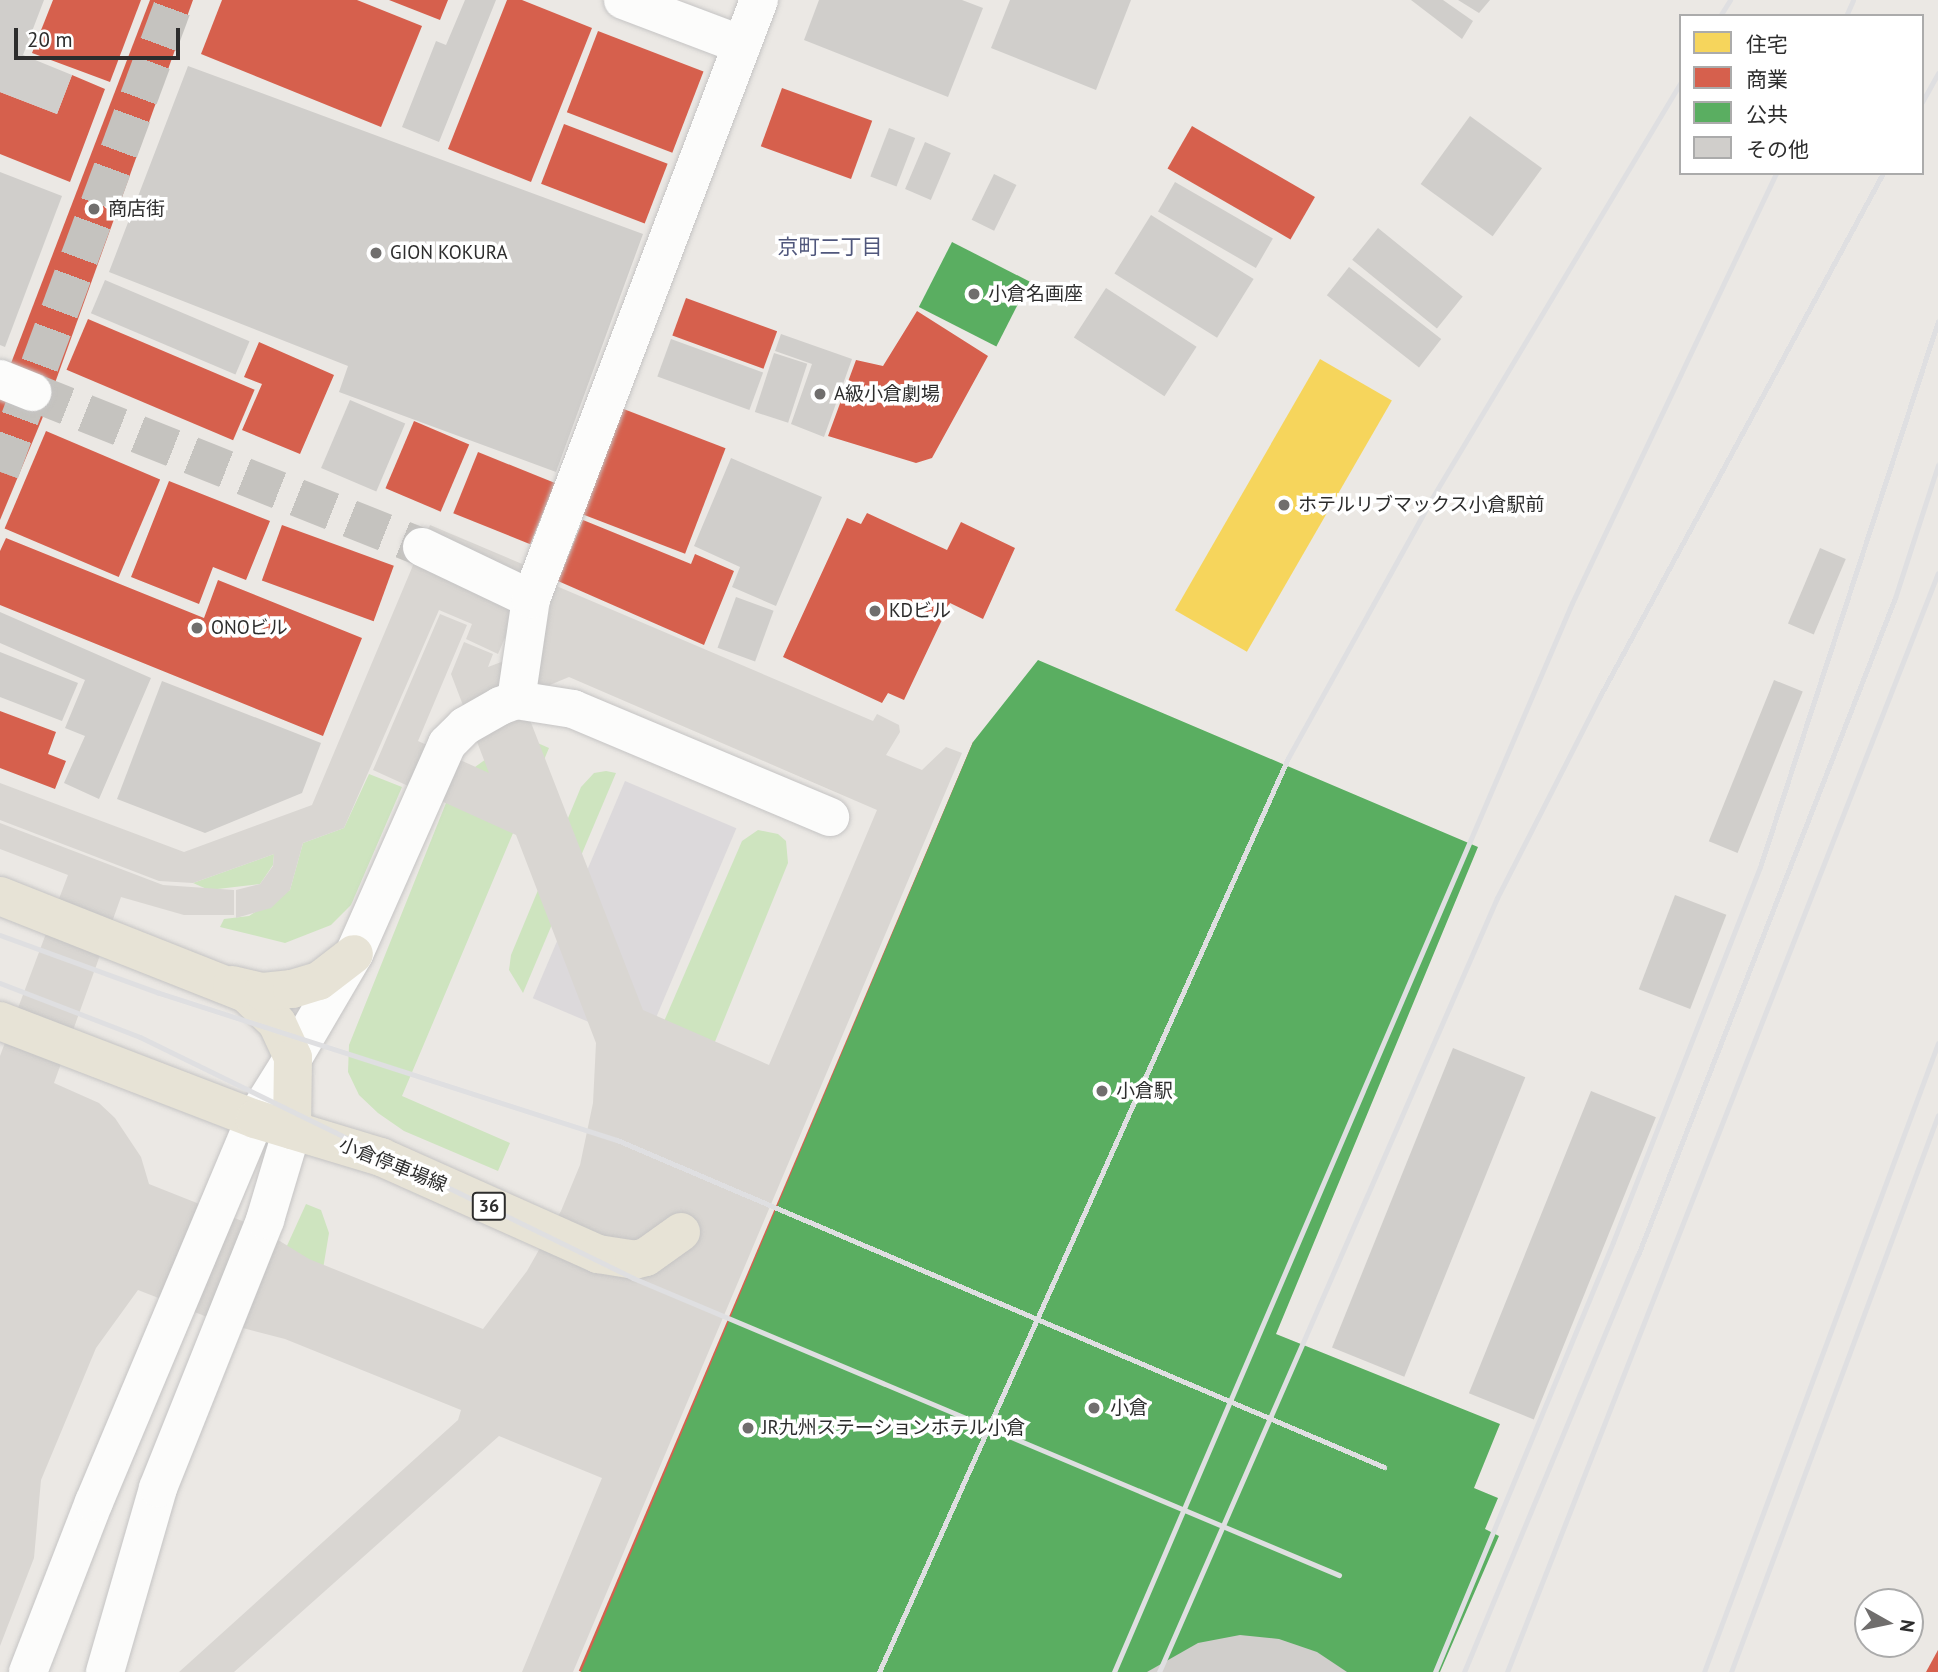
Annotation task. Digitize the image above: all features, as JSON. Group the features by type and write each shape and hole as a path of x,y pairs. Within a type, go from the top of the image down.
{"main road":[{"path":"0,896 230,984 263,992 292,989 319,981 354,954"},
{"path":"230,984 267,1010 293,1058 292,1130"},
{"name":"小倉停車場線","path":"0,1021 255,1119 381,1157 598,1254 634,1260 646,1257 681,1232"}],"street":[{"path":"623,0 742,45"},
{"path":"516,700 531,599 759,0"},
{"path":"422,547 531,599"},
{"path":"28,1672 94,1502 255,1119 354,954 447,744 465,726 516,700 573,709 830,817"},
{"path":"104,1672 158,1488 265,1220 292,1130"}],"shaded area":[{"path":"430,525 534,569 498,654 466,639 472,624 439,610 344,828 303,843 290,890 271,908 236,918 236,890 260,884 273,866 274,854 193,883 159,881 0,820 0,783 184,852 312,805"},
{"path":"554,585 873,721 877,714 899,725 900,732 886,755 922,770 946,747 962,753 573,1672 522,1672 602,1478 499,1436 234,1672 179,1672 458,1420 461,1410 285,1339 220,1322 138,1290 96,1348 41,1480 34,1558 0,1646 0,1056 68,875 0,849 0,823 163,885 234,890 234,915 184,915 121,897 54,1083 99,1103 115,1118 141,1157 149,1184 257,1227 309,1259 483,1329 527,1271 561,1211 580,1165 593,1103 596,1043 516,835 373,770 440,614 467,625 418,741 489,773 451,674 464,642 493,654 488,667 542,647","holes":["569,677 877,810 769,1065 643,1010 521,697"]},
{"path":"625,781 736,828 644,1046 533,998"}],"green space":[{"path":"533,741 549,748 402,1096 510,1143 498,1171 404,1131 378,1113 359,1095 348,1072 349,1045 446,803 475,767 493,754"},
{"path":"594,773 616,773 523,993 509,970 511,955 581,787"},
{"path":"369,774 402,787 351,905 331,925 285,943 220,927 224,919 249,916 290,890 303,843 344,828"},
{"path":"758,830 778,834 786,841 788,863 712,1049 662,1026 742,841"},
{"path":"274,854 273,865 260,884 209,890 193,883"},
{"path":"306,1204 321,1210 329,1233 322,1275 265,1294"}],"building: 住宅":[{"name":"ホテルリブマックス小倉駅前","path":"1320,359 1392,400 1247,652 1175,610"}],"building: 商業":[{"path":"53,0 141,0 110,82 32,53"},
{"name":"商店街","path":"150,0 193,0 42,419 0,520 0,392"},
{"path":"222,0 357,0 422,26 381,127 201,54"},
{"path":"389,0 448,0 440,20"},
{"path":"507,0 522,0 592,28 531,182 448,149"},
{"path":"598,31 703,71 672,153 567,112"},
{"path":"72,75 105,89 70,182 0,154 0,92 57,114"},
{"path":"782,88 872,121 851,179 761,146"},
{"path":"564,124 668,164 645,224 541,184"},
{"path":"1192,126 1315,197 1290,239 1168,168"},
{"path":"686,298 777,331 763,369 672,336"},
{"path":"917,311 988,356 932,458 916,463 828,436 856,360 883,366"},
{"path":"88,319 255,390 233,440 67,370"},
{"path":"259,342 334,375 300,454 242,430 262,384 244,377"},
{"path":"621,408 726,448 685,554 581,513"},
{"path":"414,421 469,444 441,512 385,488"},
{"path":"46,431 160,479 119,577 5,529"},
{"path":"478,452 555,483 530,544 453,513"},
{"path":"169,481 270,521 246,580 213,567 199,604 131,577"},
{"name":"KDビル","path":"867,513 947,550 961,522 1015,548 983,619 950,603 904,700 888,693 882,703 783,657 847,518 861,524"},
{"path":"583,520 691,564 695,554 734,571 704,645 558,581"},
{"path":"282,525 394,566 374,621 262,580"},
{"name":"ONOビル","path":"6,538 204,618 218,580 362,638 323,736 0,605 0,551"},
{"path":"0,711 56,732 48,754 66,761 55,789 0,768"},
{"path":"973,742 1242,856 895,1672 579,1671"},
{"path":"1938,1650 1938,1672 1926,1672"}],"building: 公共":[{"name":"小倉名画座","path":"952,242 1030,281 996,347 919,307"},
{"name":"小倉駅","path":"1038,660 1478,847 1276,1334 1500,1424 1474,1488 1498,1498 1485,1529 1499,1536 1440,1672 581,1672 973,742"}],"building: その他":[{"path":"0,0 44,0 23,55 72,75 57,114 0,92"},
{"path":"465,0 496,0 439,142 402,127 436,41 446,45"},
{"path":"819,0 962,0 983,8 948,97 804,40"},
{"path":"1010,0 1131,0 1096,90 991,48"},
{"path":"1411,0 1443,0 1473,21 1462,39"},
{"path":"1458,0 1490,0 1479,13"},
{"name":"GION KOKURA","path":"188,66 643,234 556,472 339,392 348,366 109,272"},
{"path":"1470,116 1542,168 1493,236 1421,184"},
{"path":"889,128 915,138 897,187 870,177"},
{"path":"925,142 951,153 931,200 905,189"},
{"path":"0,172 62,196 5,347 0,345"},
{"path":"994,174 1016,185 994,231 972,220"},
{"path":"1175,182 1273,238 1256,268 1158,211"},
{"path":"1151,215 1254,279 1217,338 1114,274"},
{"path":"1378,228 1463,297 1437,328 1352,260"},
{"path":"1349,267 1441,339 1419,367 1327,295"},
{"path":"105,280 250,341 235,374 91,313"},
{"path":"1106,288 1197,347 1164,396 1074,337"},
{"name":"A級小倉劇場","path":"781,334 852,359 824,437 791,424 812,364 775,351"},
{"path":"671,339 763,373 749,410 657,377"},
{"path":"774,353 807,364 788,423 755,412"},
{"path":"350,400 405,423 376,492 321,468"},
{"path":"731,458 822,497 776,606 732,587 740,567 694,546"},
{"path":"1820,548 1846,559 1814,634 1788,623"},
{"path":"736,597 774,611 755,661 718,648"},
{"path":"0,612 151,678 99,799 64,783 85,736 65,728 85,680 0,643"},
{"path":"0,652 78,683 62,721 0,697"},
{"path":"1774,680 1803,692 1738,853 1709,841"},
{"path":"162,681 321,743 302,793 205,833 117,799"},
{"path":"1675,895 1726,915 1690,1009 1639,989"},
{"path":"1453,1048 1525,1077 1404,1377 1332,1347"},
{"path":"1591,1091 1656,1117 1534,1419 1469,1393"},
{"path":"1240,1635 1279,1639 1317,1652 1347,1672 1147,1672 1198,1643"}],"tunnel":[{"path":"0,472 175,0"},
{"path":"32,392 422,547"}],"railway":[{"path":"1721,14 1730,0"},
{"path":"1847,14 1853,0"},
{"path":"1924,98 1938,73"},
{"path":"879,1672 1288,758 1432,498 1679,85"},
{"path":"1114,1672 1572,603 1775,175"},
{"path":"1159,1672 1497,898 1600,696 1882,175"},
{"path":"1435,1672 1613,1242 1760,867 1938,321"},
{"path":"1464,1672 1638,1255 1895,598 1938,465"},
{"path":"1507,1672 1938,573"},
{"path":"0,935 159,993 617,1140 1384,1467"},
{"path":"0,983 140,1037 633,1278 1339,1575"},
{"path":"1704,1672 1938,1043"},
{"path":"1731,1672 1938,1115"}],"place":[{"name":"商店街","path":"94,209"},
{"name":"GION KOKURA","path":"376,253"},
{"name":"小倉名画座","path":"974,294"},
{"name":"A級小倉劇場","path":"820,394"},
{"name":"ホテルリブマックス小倉駅前","path":"1284,505"},
{"name":"KDビル","path":"875,611"},
{"name":"ONOビル","path":"197,628"},
{"name":"小倉駅","path":"1102,1091"},
{"name":"小倉","path":"1094,1408"},
{"name":"JR九州ステーションホテル小倉","path":"748,1428"}],"district":[{"name":"京町二丁目","path":"830,247"}]}
